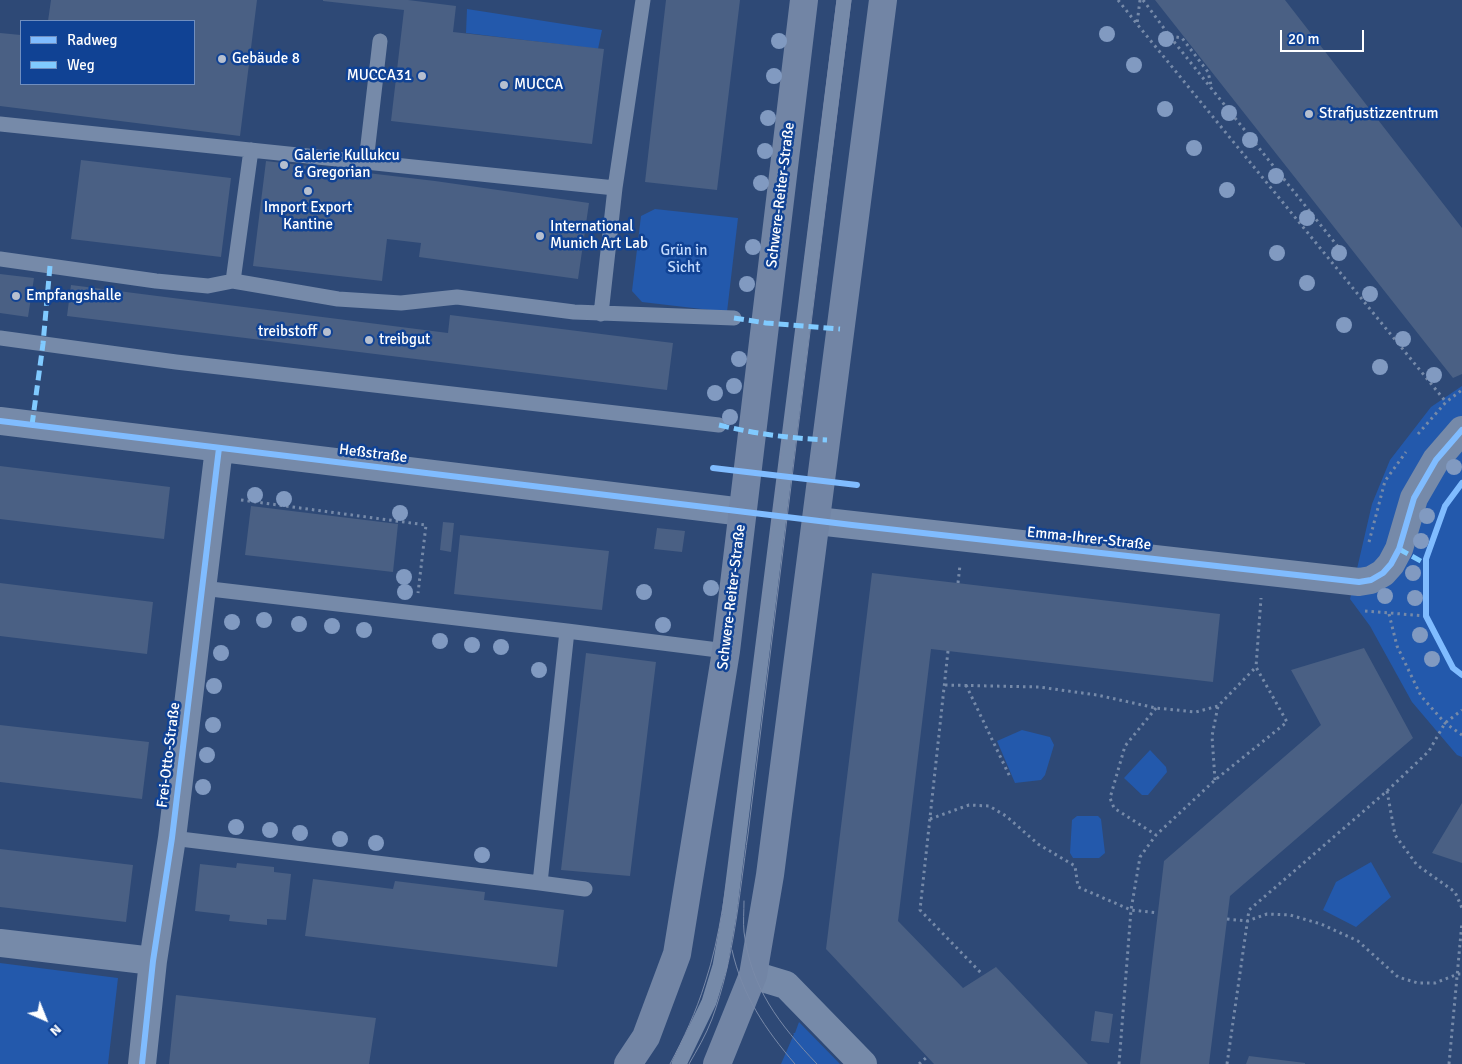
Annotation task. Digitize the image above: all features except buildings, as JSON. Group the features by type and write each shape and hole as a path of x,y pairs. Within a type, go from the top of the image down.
{"main road":[{"name":"Schwere-Reiter-Straße","path":"628,1064 646,1037 677,954 726,651 804,0"},
{"path":"717,1064 753,975 770,875 883,0"}],"street":[{"name":"Heßstraße","path":"0,421 742,512"},
{"name":"Emma-Ihrer-Straße","path":"817,521 1359,582 1371,580 1383,573 1391,564 1399,549 1414,498 1436,460 1462,430"},
{"name":"Frei-Otto-Straße","path":"142,1064 154,961 172,838 219,448"},
{"path":"0,943 154,961"},
{"path":"753,975 786,985 864,1064"}],"lane":[{"path":"601,314 615,188 643,0"},
{"path":"679,1064 709,1002 720,966 729,915 844,0"},
{"path":"366,162 380,41"},
{"path":"0,124 615,188"},
{"path":"233,281 251,150"},
{"path":"0,259 156,281 208,286 233,281 338,299 401,303 457,297 574,312 734,318"},
{"path":"0,338 176,362 719,425"},
{"path":"202,588 726,651"},
{"path":"540,883 567,631"},
{"path":"172,838 585,889"}],"path":[{"path":"1118,0 1446,402"},
{"path":"1137,24 1142,0"},
{"path":"1142,0 1339,248"},
{"path":"1170,36 1182,38 1208,72 1212,88"},
{"path":"213,496 426,524 415,614"},
{"path":"1119,1064 1132,910 1140,857 1156,836 1215,780 1287,722 1256,667 1260,601"},
{"path":"1360,611 1426,616"},
{"path":"1389,614 1397,646 1421,696 1445,723 1462,735"},
{"path":"948,651 920,910 983,975"},
{"path":"945,685 1039,686 1097,695 1156,708 1196,712 1218,706 1256,667"},
{"path":"966,685 1010,777"},
{"path":"1215,780 1212,736 1218,706"},
{"path":"1156,708 1125,746 1110,798 1114,808 1156,836"},
{"path":"1227,1064 1249,910 1387,791 1429,751 1445,723 1462,710"},
{"path":"1387,791 1395,836 1417,865 1455,892 1462,908"},
{"path":"930,819 969,805 989,806 1006,816 1038,844 1075,866 1078,887 1132,910 1158,913"},
{"path":"1227,919 1247,921 1267,914 1290,915 1321,924 1358,941 1398,977 1418,983 1435,983 1460,974"},
{"path":"1449,1064 1460,974 1462,922"},
{"path":"919,1064 927,1057"}],"green space":[{"path":"467,9 602,30 598,49 466,33"},
{"name":"Grün in Sicht","path":"655,209 738,218 727,312 642,302 632,291 641,216"},
{"path":"1462,386 1462,757 1457,755 1412,702 1370,626 1350,599 1372,504 1390,460 1431,407"},
{"path":"1022,730 1050,737 1054,745 1045,775 1041,780 1015,783 997,741"},
{"path":"1150,750 1166,767 1167,772 1148,795 1142,795 1124,778"},
{"path":"1077,816 1098,816 1101,819 1105,853 1099,858 1073,858 1070,853 1072,820"},
{"path":"1371,862 1391,897 1356,927 1323,910 1336,882"},
{"path":"0,963 118,978 108,1064 0,1064"},
{"path":"799,1022 840,1064 781,1064"}],"tram line":[{"path":"670,1064 698,1004 711,965 726,890 837,0"},
{"path":"689,1064 712,1019 731,951 748,834 851,0"},
{"path":"744,901 744,928 748,952 760,988 779,1019 817,1064"},
{"path":"732,950 748,997 774,1038 795,1064"}],"marked path":[{"path":"32,425 43,344 50,266"},
{"path":"734,318 766,323 840,329"},
{"path":"719,425 772,435 827,440"},
{"path":"1399,549 1426,564"}],"cycle path":[{"path":"0,421 852,525 1359,582 1371,580 1383,573 1391,564 1399,549 1414,498 1436,460 1462,430"},
{"path":"142,1064 153,961 172,838 219,448"},
{"path":"713,468 857,485"},
{"path":"1462,483 1445,506 1426,559 1426,616 1453,668 1462,675"}],"place":[{"name":"Gebäude 8","path":"222,59"},
{"name":"MUCCA31","path":"422,76"},
{"name":"MUCCA","path":"504,85"},
{"name":"Strafjustizzentrum","path":"1309,114"},
{"name":"Galerie Kullukcu & Gregorian","path":"284,165"},
{"name":"Import Export Kantine","path":"308,191"},
{"name":"International Munich Art Lab","path":"540,236"},
{"name":"Empfangshalle","path":"16,296"},
{"name":"treibstoff","path":"327,332"},
{"name":"treibgut","path":"369,340"}]}
